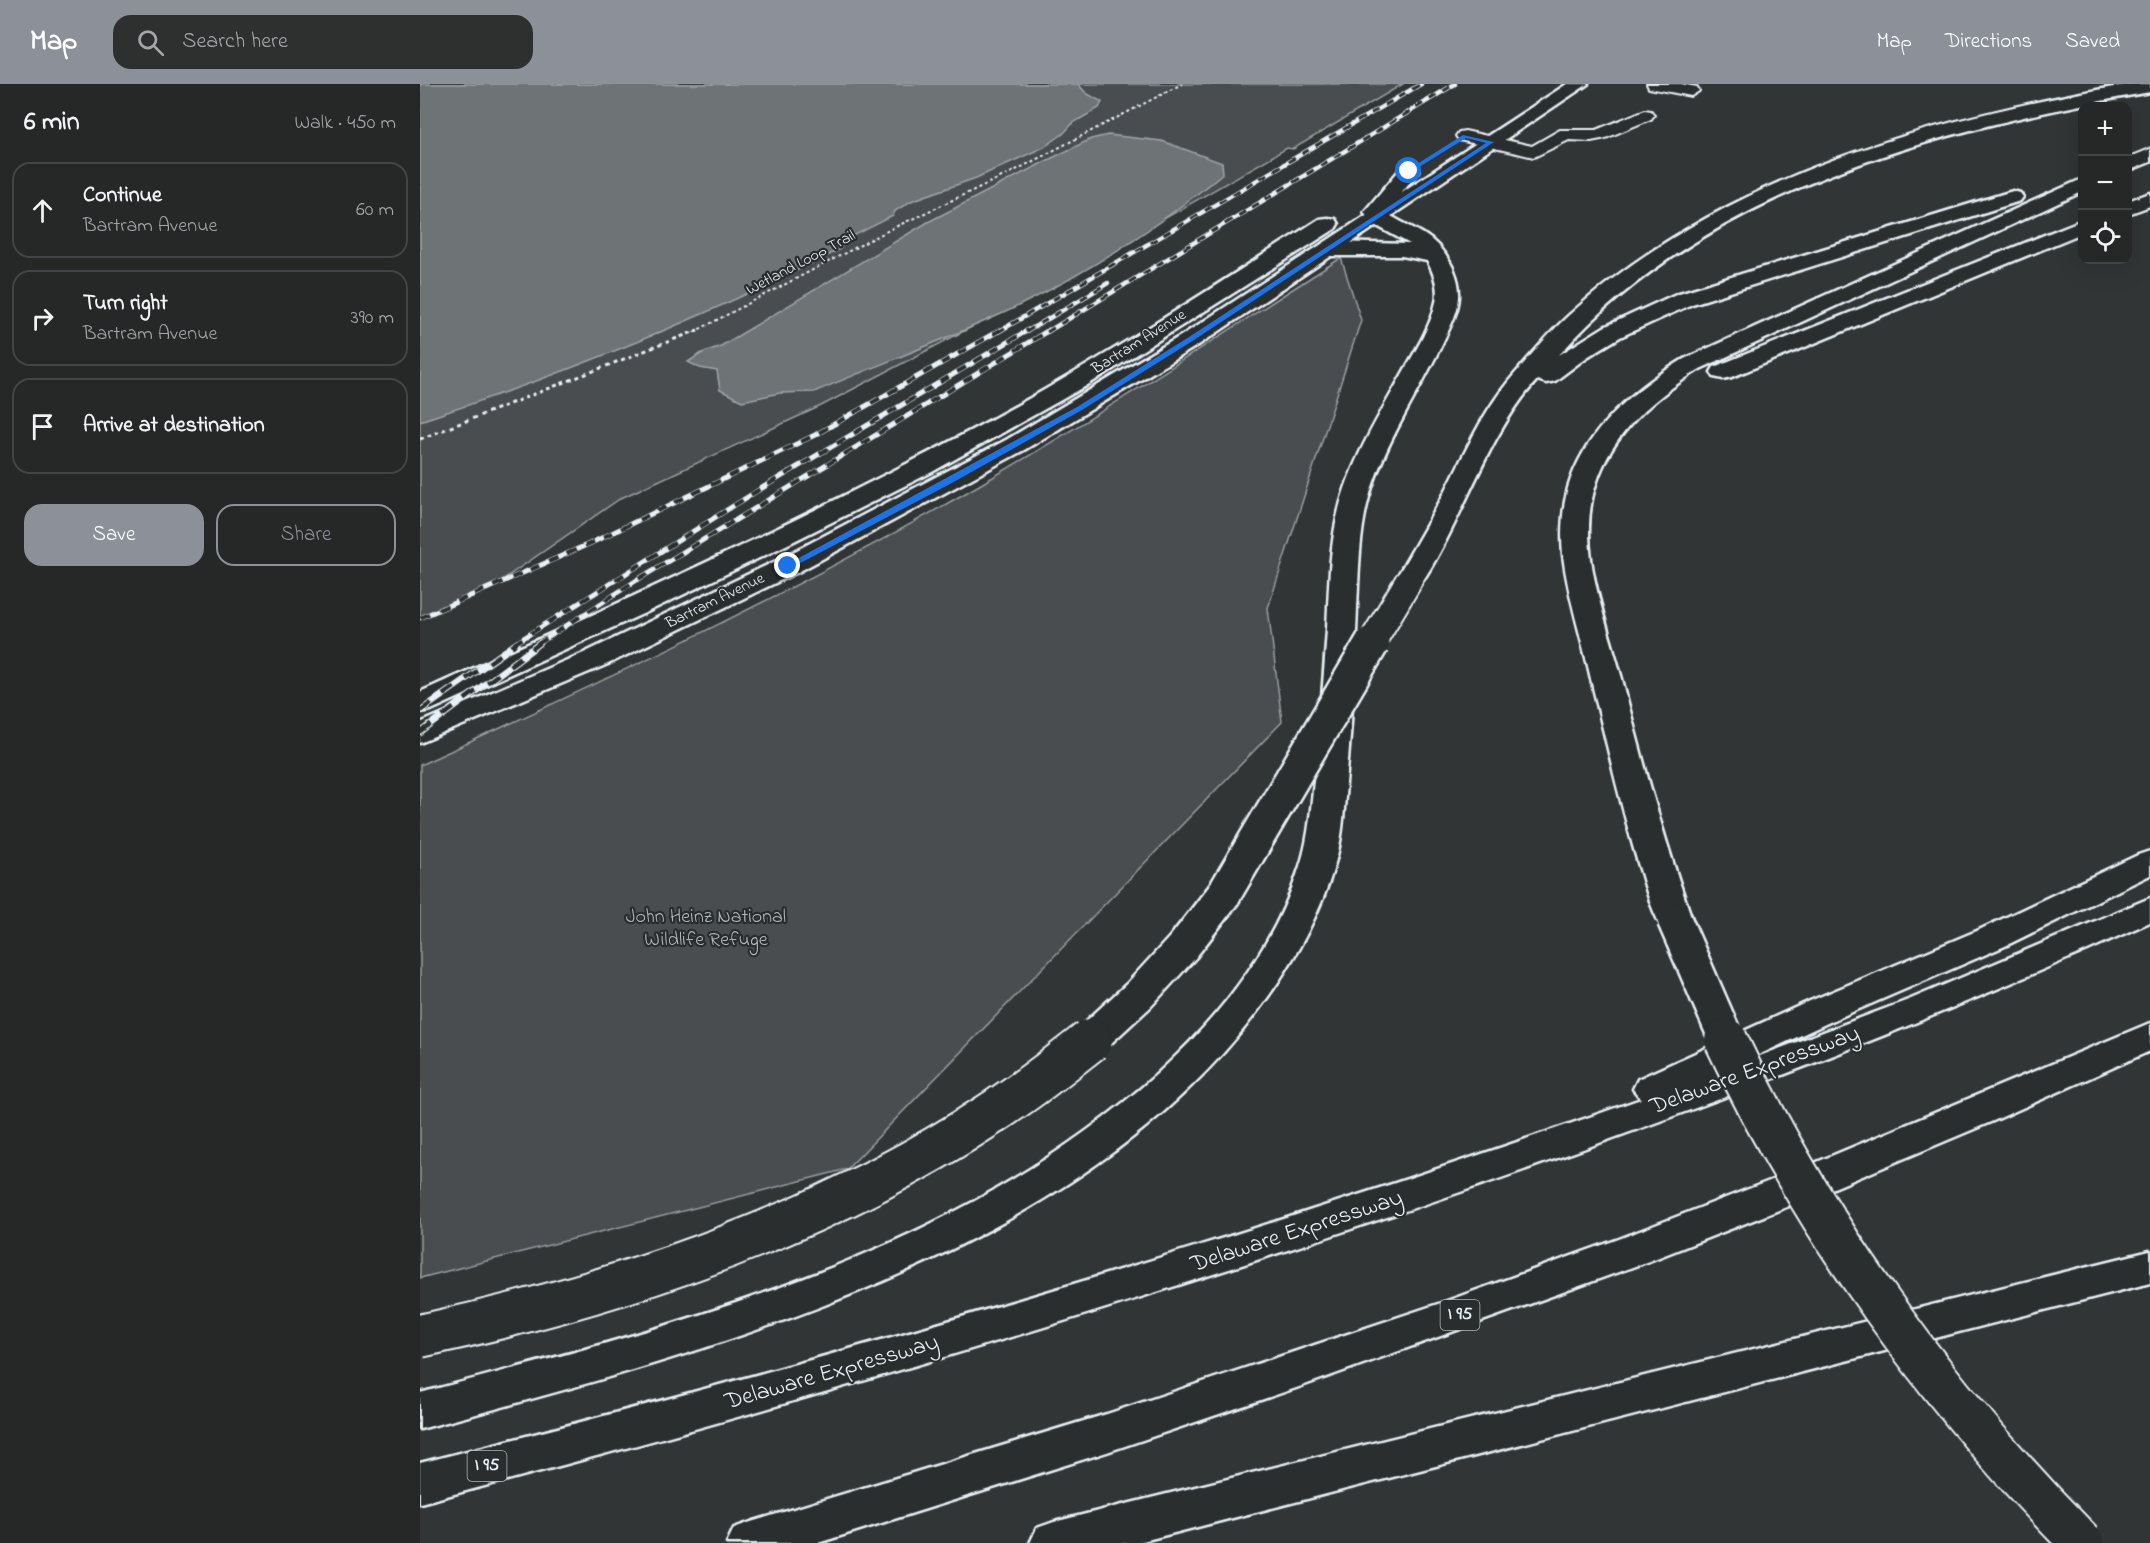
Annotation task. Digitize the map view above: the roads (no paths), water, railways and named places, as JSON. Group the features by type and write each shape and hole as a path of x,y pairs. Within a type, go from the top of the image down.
{"main road":[{"name":"Bartram Avenue","path":"420,734 597,658 867,525 1079,408 1192,339 1330,249 1488,132 1579,84"},
{"path":"420,1336 490,1322 595,1293 732,1244 834,1200 912,1162 980,1123 1053,1071 1123,1013 1153,983 1202,926 1224,894 1408,582 1465,478 1479,445 1503,406 1553,344 1624,281 1704,228 1761,198 1811,176 1896,145 2008,114 2150,86"},
{"name":"Bartram Avenue","path":"1446,148 1465,136 1488,132"},
{"path":"2132,156 2150,148"},
{"path":"2132,163 2150,155"},
{"name":"Bartram Avenue","path":"420,703 579,634 731,563 871,494 994,429 1143,341 1418,165 1375,210 1377,216"},
{"path":"1465,478 1493,445 1511,415 1532,389 1575,354 1623,324 1684,299 2078,175"},
{"path":"2078,187 1712,354 1658,386 1630,410 1609,434 1593,459 1581,487 1576,513 1576,547 1580,581 1642,823 1674,919 1738,1068 1815,1204 1930,1369 2020,1476 2082,1543"},
{"path":"2132,206 2150,199"},
{"path":"420,1411 507,1389 738,1320 839,1283 896,1259 980,1216 1085,1151 1154,1100 1219,1034 1244,1004 1286,940 1318,863 1328,810 1346,549 1352,510 1368,465 1444,312 1448,290 1445,276 1437,260 1418,240 1377,216"},
{"path":"1600,652 1590,546 1593,503 1600,479 1611,457 1643,422 1682,393 1733,368 2078,228"},
{"path":"1330,249 1411,249 1430,255 1437,260"},
{"path":"1448,1181 1790,1025 1992,938 2150,862"},
{"name":"Delaware Expressway","path":"420,1483 764,1393 1078,1303 1189,1268 1448,1181 1789,1060 2001,974 2150,909"},
{"name":"I 95","path":"751,1543 1105,1435 1498,1301 1836,1173 2150,1036"},
{"path":"1054,1543 2150,1267"}],"lane":[{"path":"1654,84 1691,91"},
{"path":"1488,132 1534,152 1566,134 1587,138 1610,132 1627,120 1645,115"}],"railway":[{"path":"998,332 1421,84"},
{"path":"1047,332 1455,84"},
{"path":"1026,332 1108,283"},
{"path":"420,618 589,544 815,435 1000,330"},
{"path":"514,644 757,491 1028,330"},
{"path":"538,644 637,580 1049,330"},
{"path":"420,711 517,643"},
{"path":"420,733 540,643"}],"park label":[{"name":"John Heinz National Wildlife Refuge","path":"706,928"}]}
